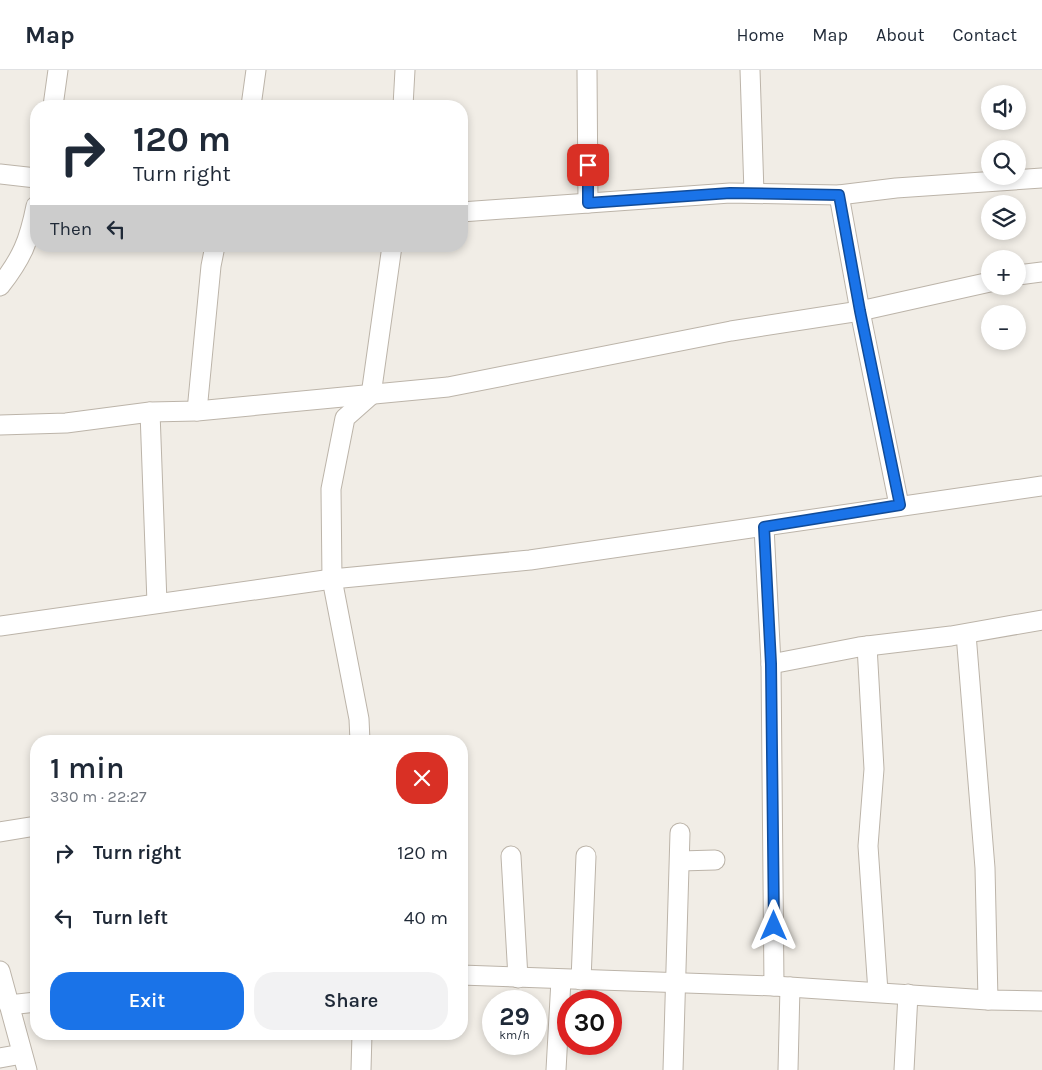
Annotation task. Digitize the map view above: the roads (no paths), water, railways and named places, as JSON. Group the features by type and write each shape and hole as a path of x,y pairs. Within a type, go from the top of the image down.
{"street":[{"path":"54,100 58,70"},
{"path":"252,100 256,70"},
{"path":"403,100 405,70"},
{"path":"587,70 588,203"},
{"path":"750,70 754,193"},
{"path":"0,174 30,177"},
{"path":"468,212 754,193 839,195 896,188 1042,178"},
{"path":"839,195 860,311 900,505"},
{"path":"0,286 15,267 30,238"},
{"path":"197,411 214,252"},
{"path":"360,735 359,719 332,579 331,489 345,418 371,395 391,252"},
{"path":"1026,274 1042,272"},
{"path":"0,425 66,423 150,412 197,411 448,387 731,331 860,311 981,284"},
{"path":"150,412 157,603"},
{"path":"0,626 332,579 530,560 764,527 900,505 1042,486"},
{"path":"764,527 771,664 782,986 788,1070"},
{"path":"771,664 867,646 966,634 1042,620"},
{"path":"966,634 985,868 988,1000"},
{"path":"867,646 874,769 868,846 878,992"},
{"path":"0,832 30,827"},
{"path":"674,1070 680,833"},
{"path":"511,856 518,978"},
{"path":"581,980 586,856"},
{"path":"680,861 715,860"},
{"path":"0,971 25,1062 0,1058"},
{"path":"468,975 676,984 782,986 988,1000 1042,1001"},
{"path":"556,1070 561,980"},
{"path":"904,1070 908,994"},
{"path":"9,1005 30,1003"},
{"path":"361,1070 362,1040"}]}
